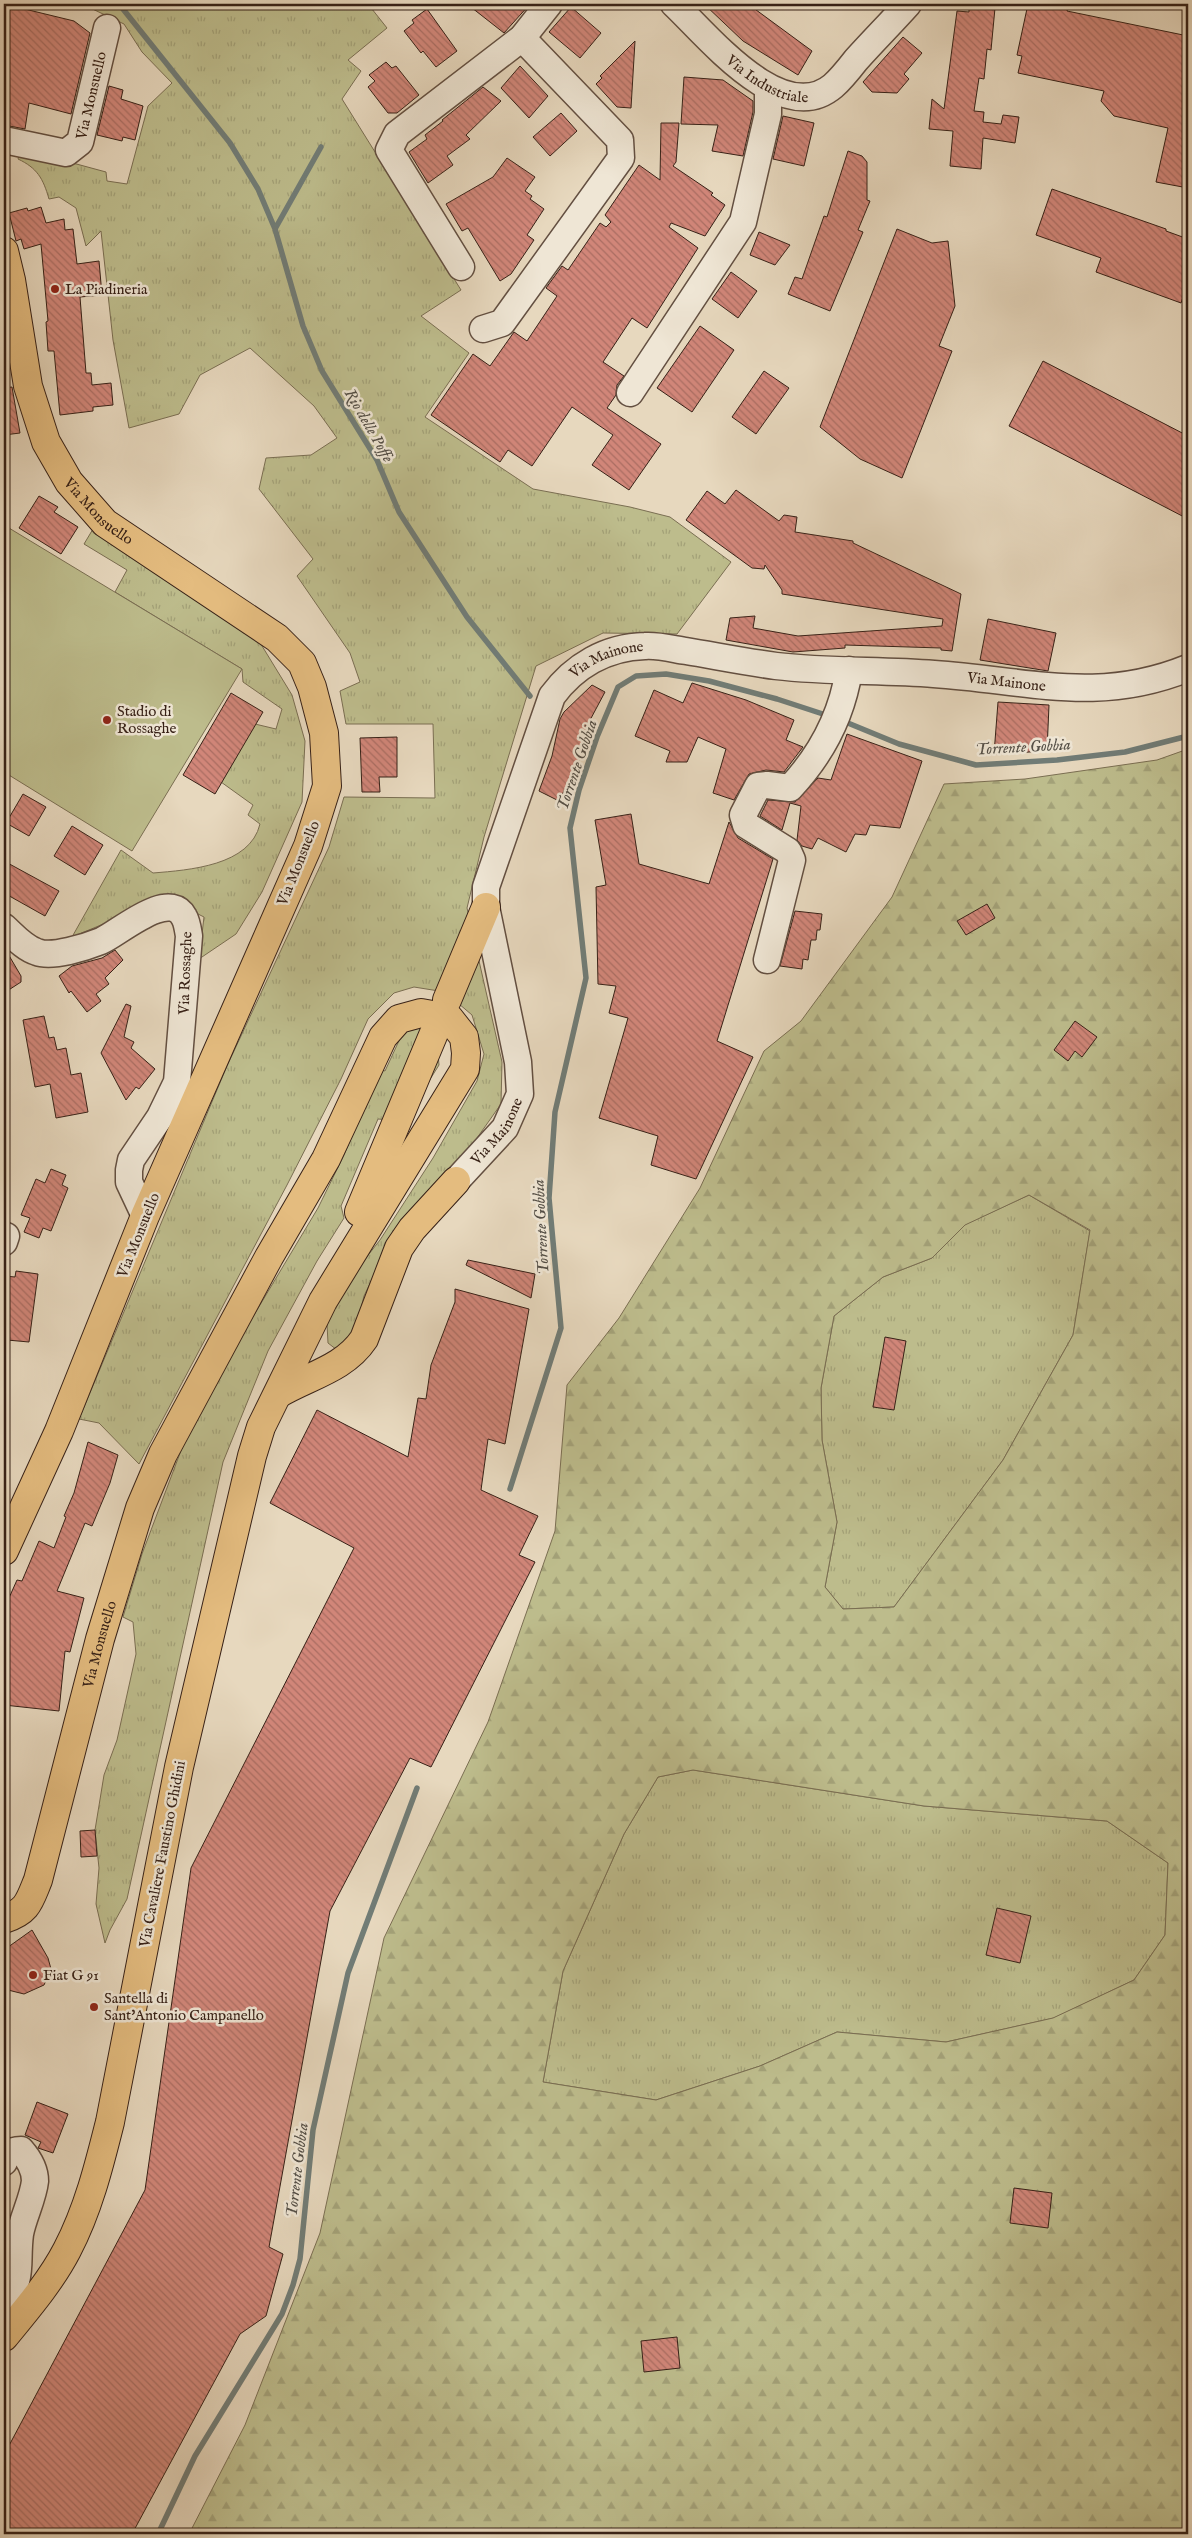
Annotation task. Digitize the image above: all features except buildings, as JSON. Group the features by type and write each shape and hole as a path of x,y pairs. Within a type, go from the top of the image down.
{"main road":[{"name":"Via Monsuello","path":"4,251 11,280 28,386 46,442 69,482 105,523 277,638 302,663 312,687 324,734 327,786 308,846 145,1216 59,1431 4,1552"},
{"path":"447,1000 486,908"},
{"name":"Via Monsuello","path":"4,1919 18,1914 28,1906 38,1880 100,1639 140,1508 163,1454 269,1257 326,1159 383,1037 398,1019 406,1016 421,1012 449,1018 464,1037 465,1068 320,1306 300,1348"},
{"path":"320,1306 434,1033"},
{"path":"278,1394 298,1382 335,1367 348,1358 364,1339 399,1248 412,1229 456,1181"},
{"path":"300,1348 308,1353 316,1362 324,1366 335,1367"},
{"name":"Via Cavaliere Faustino Ghidini","path":"4,2337 32,2302 67,2252 83,2216 98,2170 110,2122 158,1868 206,1648 252,1456 262,1428 300,1348"}],"street":[{"path":"461,268 389,150 397,134 522,38 549,4"},
{"name":"Via Industriale","path":"674,4 742,69 768,88 797,96 814,95 833,86 908,4"},
{"name":"Via Monsuello","path":"4,140 66,152 80,142 108,28"},
{"path":"483,329 502,324 621,158 620,140 522,38"},
{"path":"630,392 743,222 768,114 768,88"},
{"name":"Via Mainone","path":"456,1181 506,1128 520,1094 518,1062 486,908 486,887 490,870 552,696 564,679 579,667 604,654 645,646 775,666 935,674 1052,688 1115,688 1147,682 1188,668"},
{"path":"767,960 792,860 788,850 746,826 743,815 758,786 767,785 790,788 806,771 831,731 845,697 850,670"},
{"name":"Via Rossaghe","path":"4,927 20,942 38,953 61,953 101,941 159,908 174,908 184,916 189,936 178,1082 160,1117 131,1160 129,1170 128,1182 145,1216"},
{"path":"4,2162 6,2156 13,2150 21,2150 29,2160 35,2180 20,2235 20,2263 14,2290 4,2304"}],"green space":[{"path":"82,4 368,4 387,28 348,60 361,71 342,99 461,290 421,316 469,353 425,417 533,489 630,507 670,517 731,562 677,634 603,633 536,666 484,837 467,908 502,1062 501,1104 465,1155 389,1244 364,1296 355,1333 337,1350 328,1343 327,1324 343,1287 380,1240 433,1158 477,1081 484,1054 472,1015 445,992 414,987 394,993 368,1019 341,1079 287,1185 139,1464 99,1423 79,1419 227,1066 329,847 344,797 435,798 433,724 346,724 340,691 360,682 350,653 297,576 313,559 259,489 266,458 311,455 337,438 314,406 250,348 200,375 179,414 129,428 113,340 101,231 86,246 76,208 59,197 49,199 44,185 35,170 18,159 21,149 106,172 107,181 127,184 148,106 172,83 142,52 124,24"},
{"name":"Stadio di Rossaghe","path":"4,525 242,669 132,851 4,772"},
{"path":"93,529 259,641 292,695 305,741 302,802 262,892 236,934 199,959 204,917 180,905 142,908 72,937 121,850 153,873 184,870 216,863 244,849 254,838 260,824 248,815 253,805 221,782 255,724 276,729 282,709 243,682 242,669 115,592 127,570 84,544"},
{"path":"1188,749 1188,2534 189,2534 245,2425 320,2233 384,1938 488,1722 555,1531 567,1385 619,1318 700,1188 764,1051 801,1021 892,897 944,784 1025,779 1157,760","holes":["1029,1195 1090,1230 1073,1335 1003,1460 894,1607 843,1609 825,1587 837,1522 822,1440 821,1388 834,1316 883,1277 932,1258 965,1225","693,1770 924,1806 1107,1821 1168,1863 1165,1935 1134,1980 1053,2018 946,2042 837,2032 760,2066 656,2100 543,2082 563,1971 624,1834 658,1777"]},
{"path":"420,1028 437,1042 439,1065 404,1121 378,1119 341,1206 344,1218 317,1261 268,1351 223,1462 127,1899 105,1943 96,1904 99,1868 95,1830 104,1775 117,1740 136,1654 133,1622 123,1617 142,1554 185,1440 242,1335 318,1208 344,1155 380,1069 385,1071 403,1032"},
{"path":"1029,1195 1090,1231 1073,1335 1003,1460 894,1607 843,1609 825,1587 837,1522 822,1440 821,1388 834,1316 883,1277 932,1258 964,1225"},
{"path":"693,1770 924,1806 1107,1821 1168,1863 1165,1935 1134,1980 1054,2018 946,2042 837,2032 760,2066 656,2100 543,2082 563,1971 624,1834 658,1777"}],"waterway":[{"path":"119,4 230,143 258,189 275,229"},
{"name":"Rio delle Poffe","path":"321,147 275,229 303,326 322,371 377,460 399,512 467,617 530,696"},
{"name":"Torrente Gobbia","path":"510,1489 561,1328 549,1198 555,1112 586,978 570,828 579,790 597,737 618,687 636,676 666,674 709,681 777,699 829,716"},
{"name":"Torrente Gobbia","path":"843,721 899,744 976,765 1057,760 1125,752 1188,736"},
{"name":"Torrente Gobbia","path":"158,2534 195,2456 282,2314 293,2285 300,2259 313,2130 348,1973 417,1788"}],"place":[{"name":"La Piadineria","path":"55,289"},
{"name":"Stadio di Rossaghe","path":"107,720"},
{"name":"Fiat G 91","path":"33,1975"},
{"name":"Santella di Sant'Antonio Campanello","path":"94,2007"}]}
